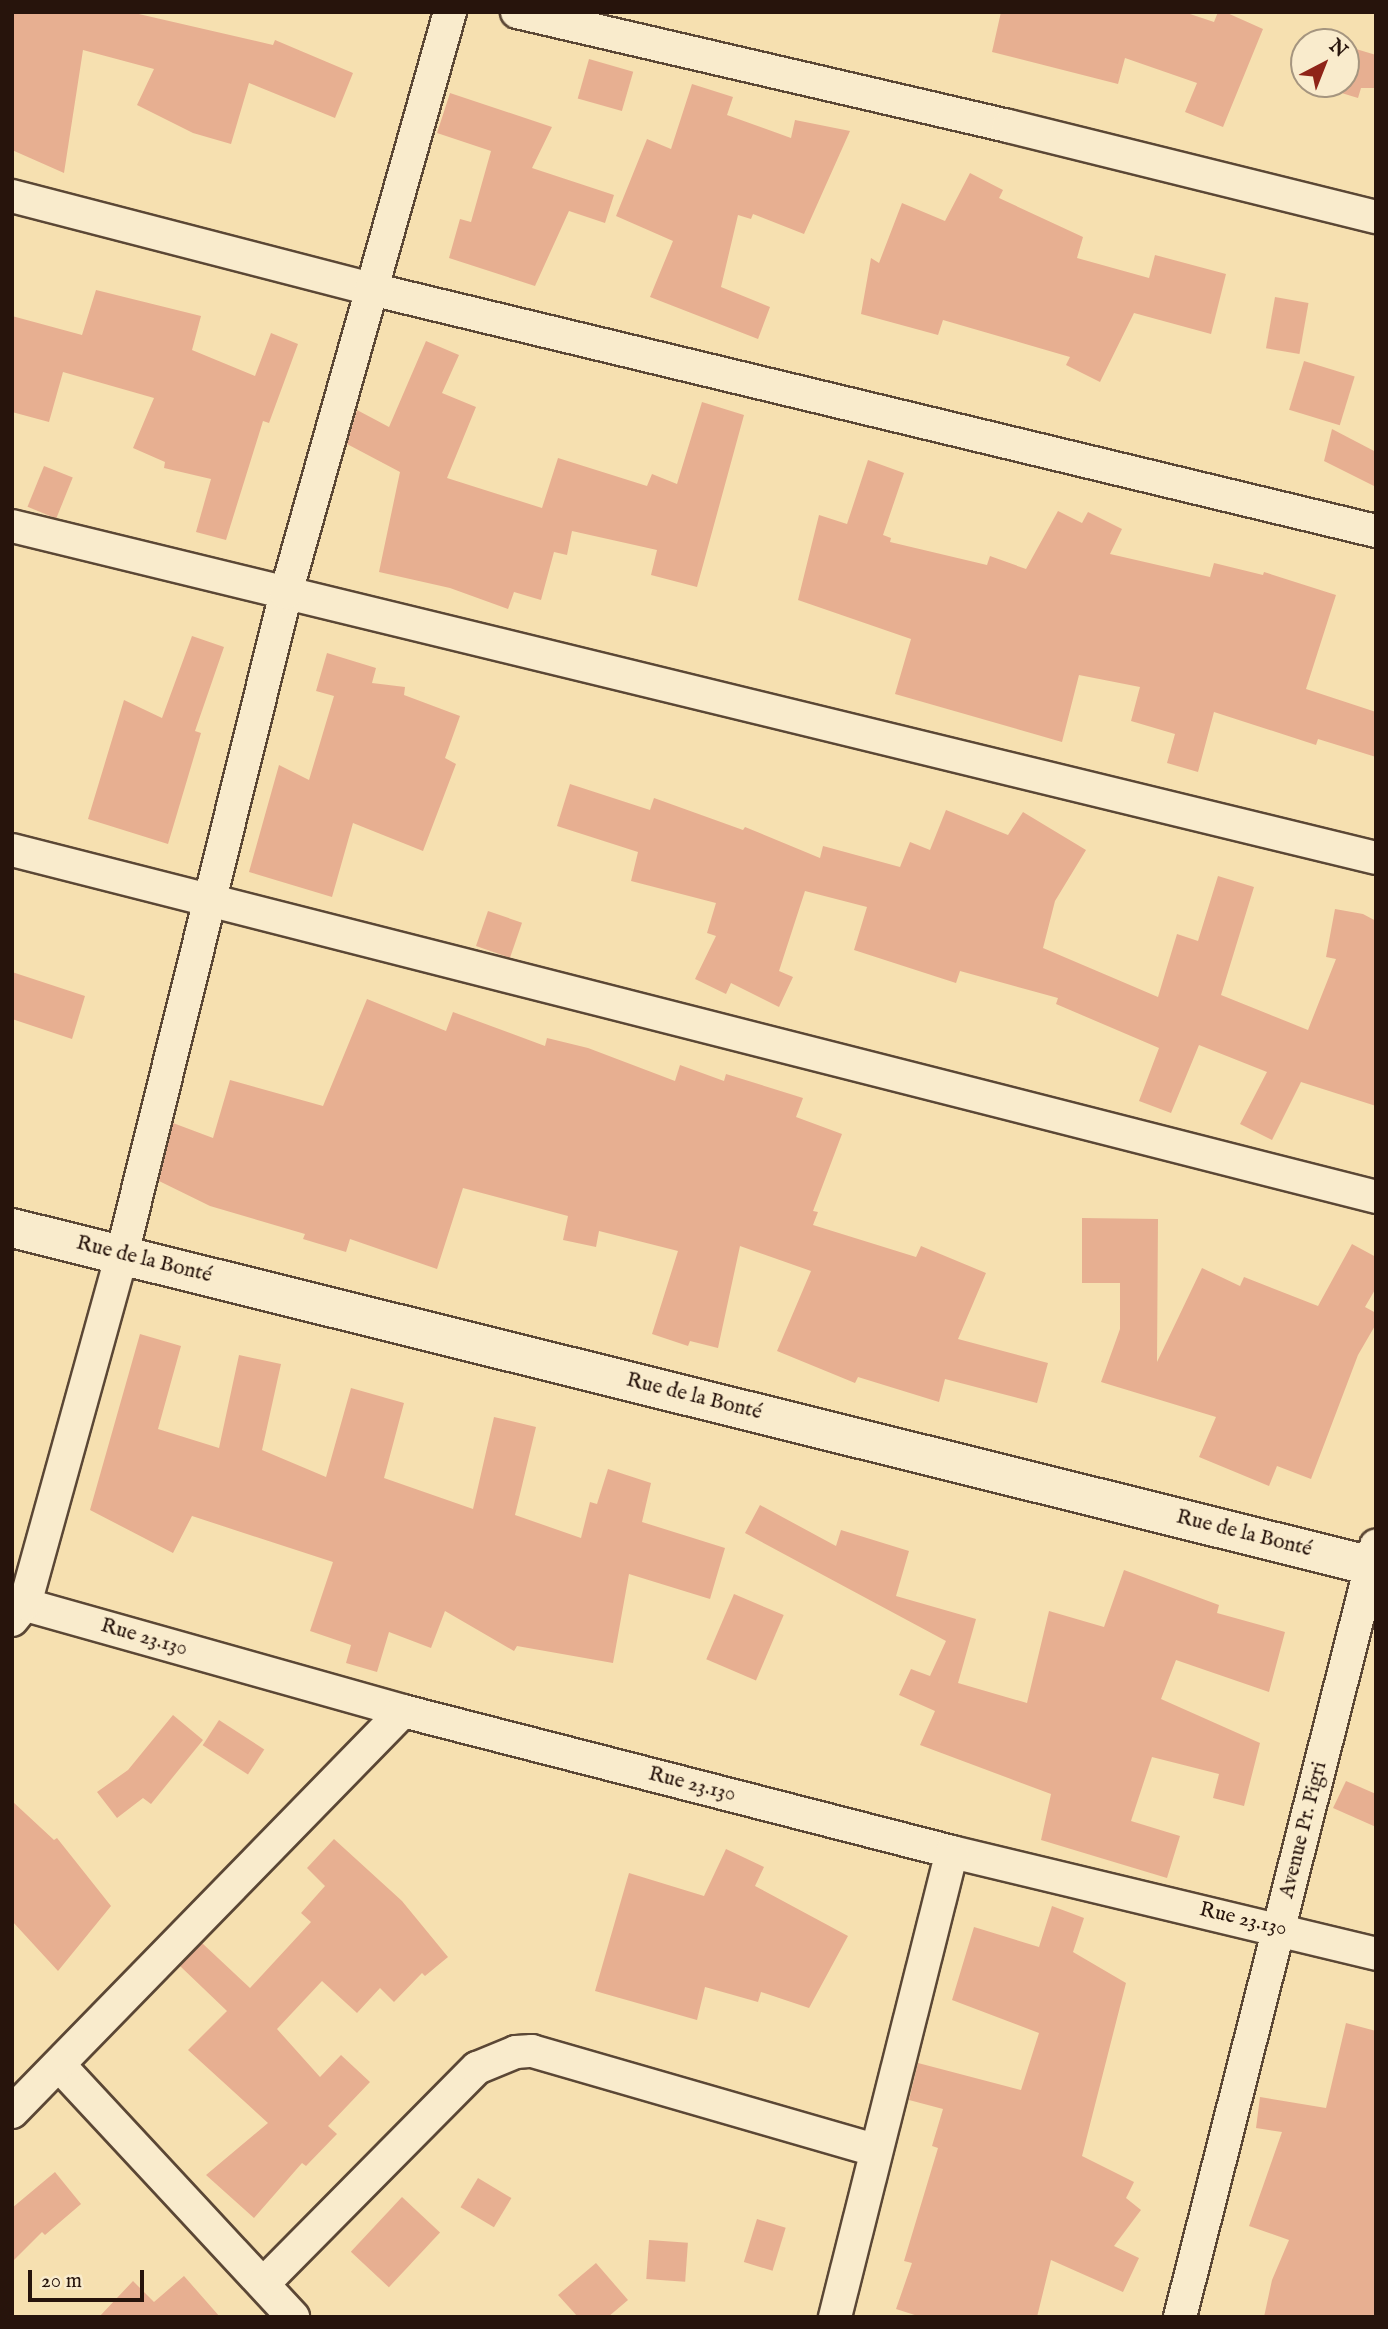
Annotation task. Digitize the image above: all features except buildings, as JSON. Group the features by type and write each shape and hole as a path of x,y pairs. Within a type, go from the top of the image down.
{"street":[{"path":"17,1608 122,1254 212,902 286,593 450,12"},
{"path":"517,12 1008,126 1376,217"},
{"path":"12,196 371,289 1376,531"},
{"path":"12,526 1376,858"},
{"path":"12,850 1376,1197"},
{"name":"Rue de la Bonté","path":"12,1228 1374,1559"},
{"name":"Avenue Pr. Pigri","path":"1180,2317 1374,1559"},
{"name":"Rue 23.130","path":"17,1608 403,1711 952,1852 1376,1954"},
{"path":"12,2112 403,1711"},
{"path":"835,2317 952,1852"},
{"path":"264,2284 477,2068 516,2052 532,2050 876,2150"},
{"path":"59,2065 293,2317"}]}
